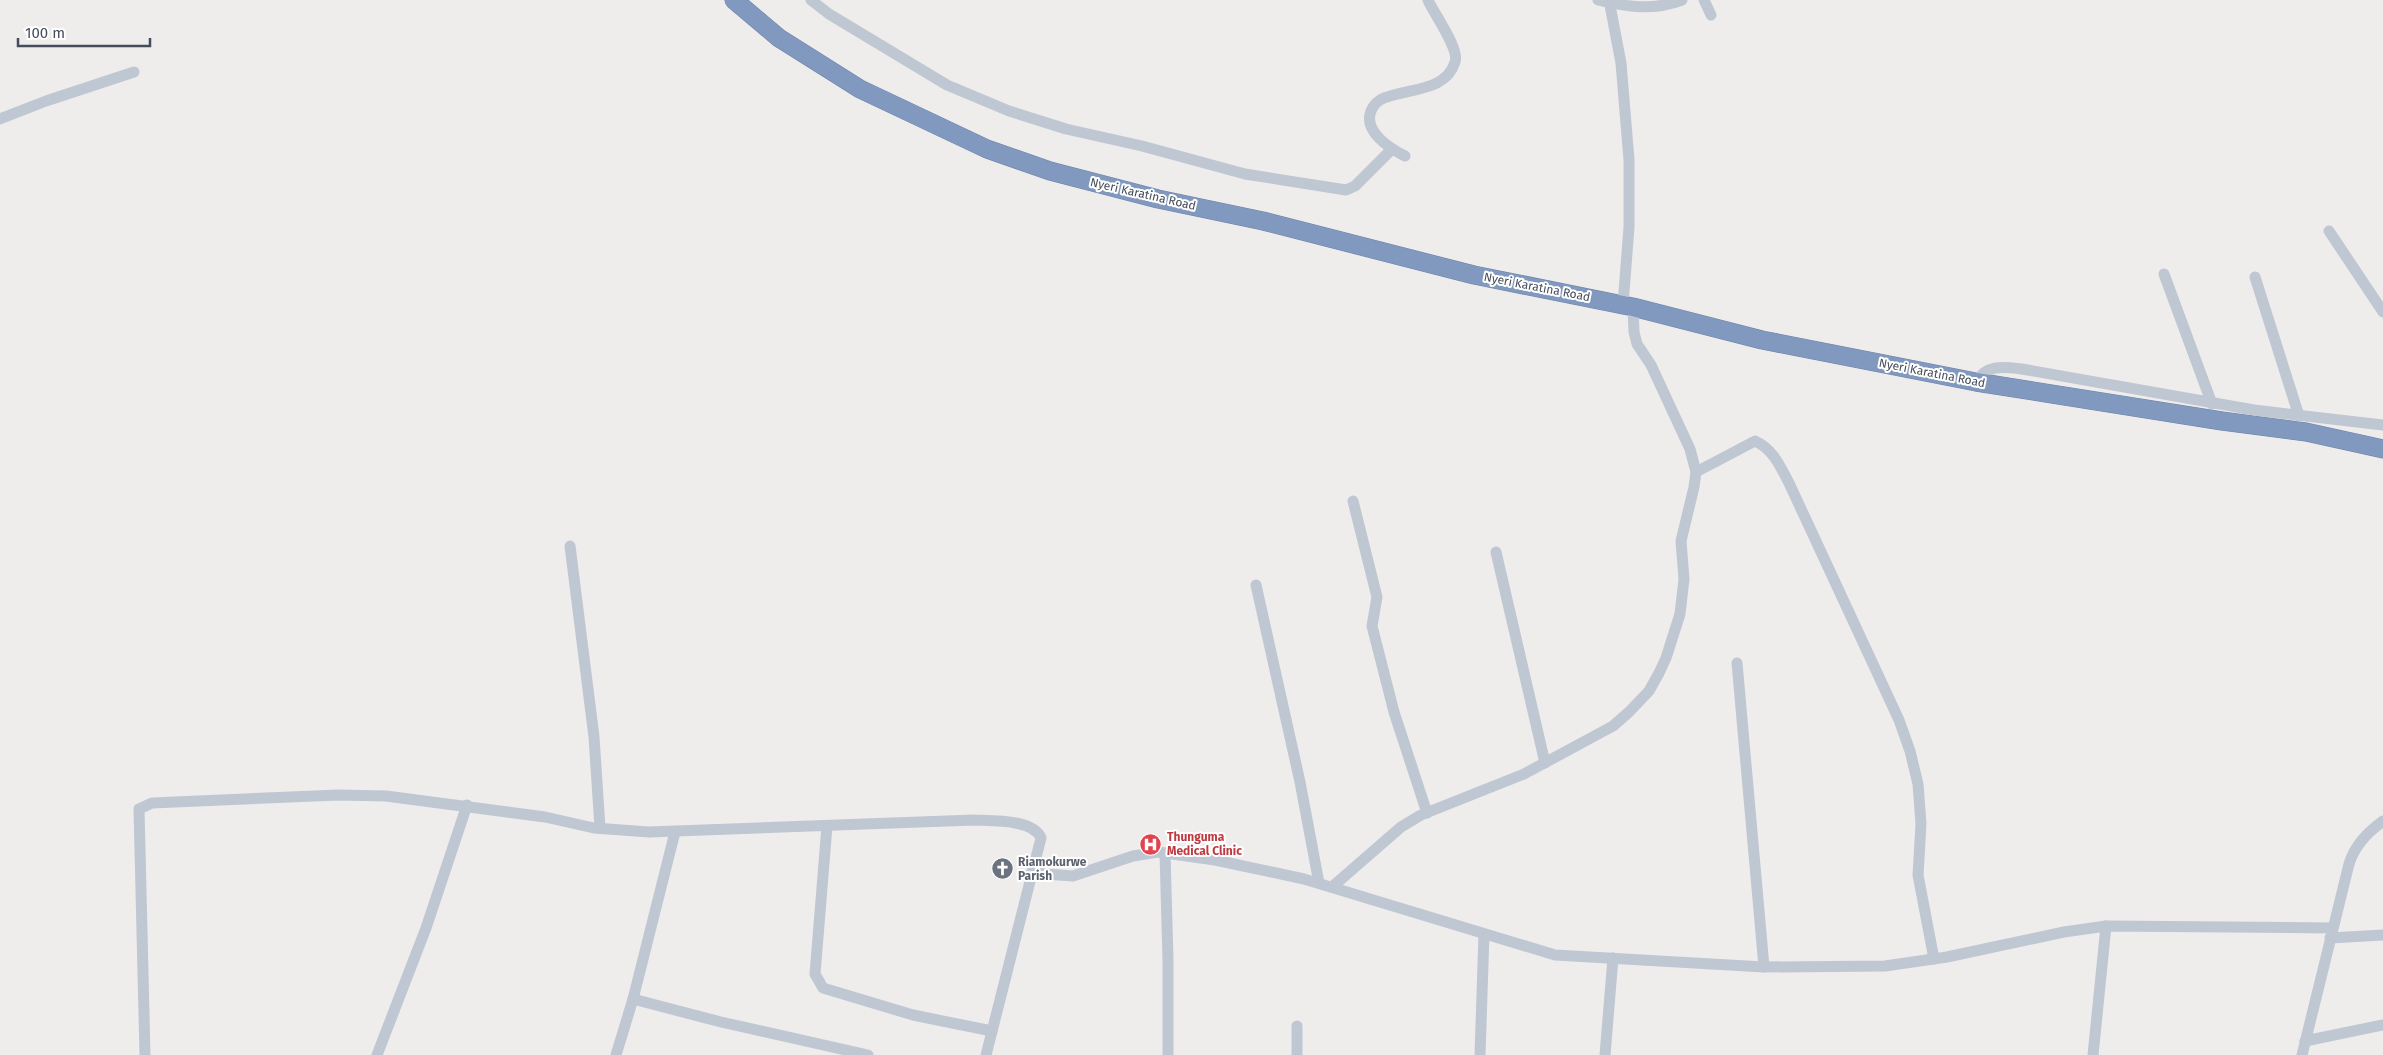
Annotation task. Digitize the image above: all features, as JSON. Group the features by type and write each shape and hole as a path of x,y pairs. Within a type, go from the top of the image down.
{"highway":[{"name":"Nyeri Karatina Road","path":"734,0 778,38 860,89 987,149 1050,171 1158,199 1264,221 1474,275 1628,306 1762,340 1976,382 2222,421 2306,432 2383,449"}],"street":[{"path":"811,0 829,14 947,85 1009,111 1066,129 1142,146 1245,174 1346,190 1355,186 1392,149"},
{"path":"1405,156 1392,149 1370,125 1369,117 1373,106 1383,98 1440,82 1450,72 1456,60 1454,47 1428,0"},
{"path":"1332,887 1401,827 1427,813 1503,784 1613,726 1649,690 1666,658 1680,614 1684,579 1681,542 1693,496 1696,472 1690,450 1651,365 1637,344 1628,306 1629,160 1621,62 1605,1 1644,8 1670,5 1682,0"},
{"path":"1704,0 1711,15"},
{"path":"0,118 134,72"},
{"path":"2329,231 2383,312"},
{"path":"2164,274 2212,404"},
{"path":"2255,277 2299,416"},
{"path":"1976,382 1984,372 1999,367 2212,404 2383,425"},
{"path":"1696,472 1755,440 1765,445 1774,455 1789,483 1899,720 1910,751 1918,784 1920,814 1918,875 1934,959"},
{"path":"1353,501 1377,597 1372,626 1394,712 1427,813"},
{"path":"570,546 594,737 600,828"},
{"path":"1496,552 1545,763"},
{"path":"1256,585 1300,782 1319,883"},
{"path":"1737,663 1764,967"},
{"path":"145,1055 138,814 143,806 152,803 338,795 386,796 468,805 545,816 600,828 649,832 974,820 1014,823 1031,827 1038,831 1041,838 986,1055"},
{"path":"377,1055 426,928 468,805"},
{"path":"2302,1055 2353,850 2363,838 2383,821"},
{"path":"827,826 815,974 823,988 913,1015 992,1031"},
{"path":"616,1055 634,999 675,832"},
{"path":"1031,872 1073,876 1145,853 1215,860 1319,883 1555,955 1764,967 1885,966 1934,959 2064,932 2106,926 2383,935"},
{"path":"1165,854 1168,1055"},
{"path":"2093,1055 2106,926"},
{"path":"1480,1055 1484,934"},
{"path":"1605,1055 1613,958"},
{"path":"634,999 739,1026 868,1055"},
{"path":"2305,1041 2383,1025"},
{"path":"1297,1026 1297,1055"}],"place":[{"name":"Thunguma Medical Clinic","path":"1151,844"},
{"name":"Riamokurwe Parish","path":"1002,869"}]}
